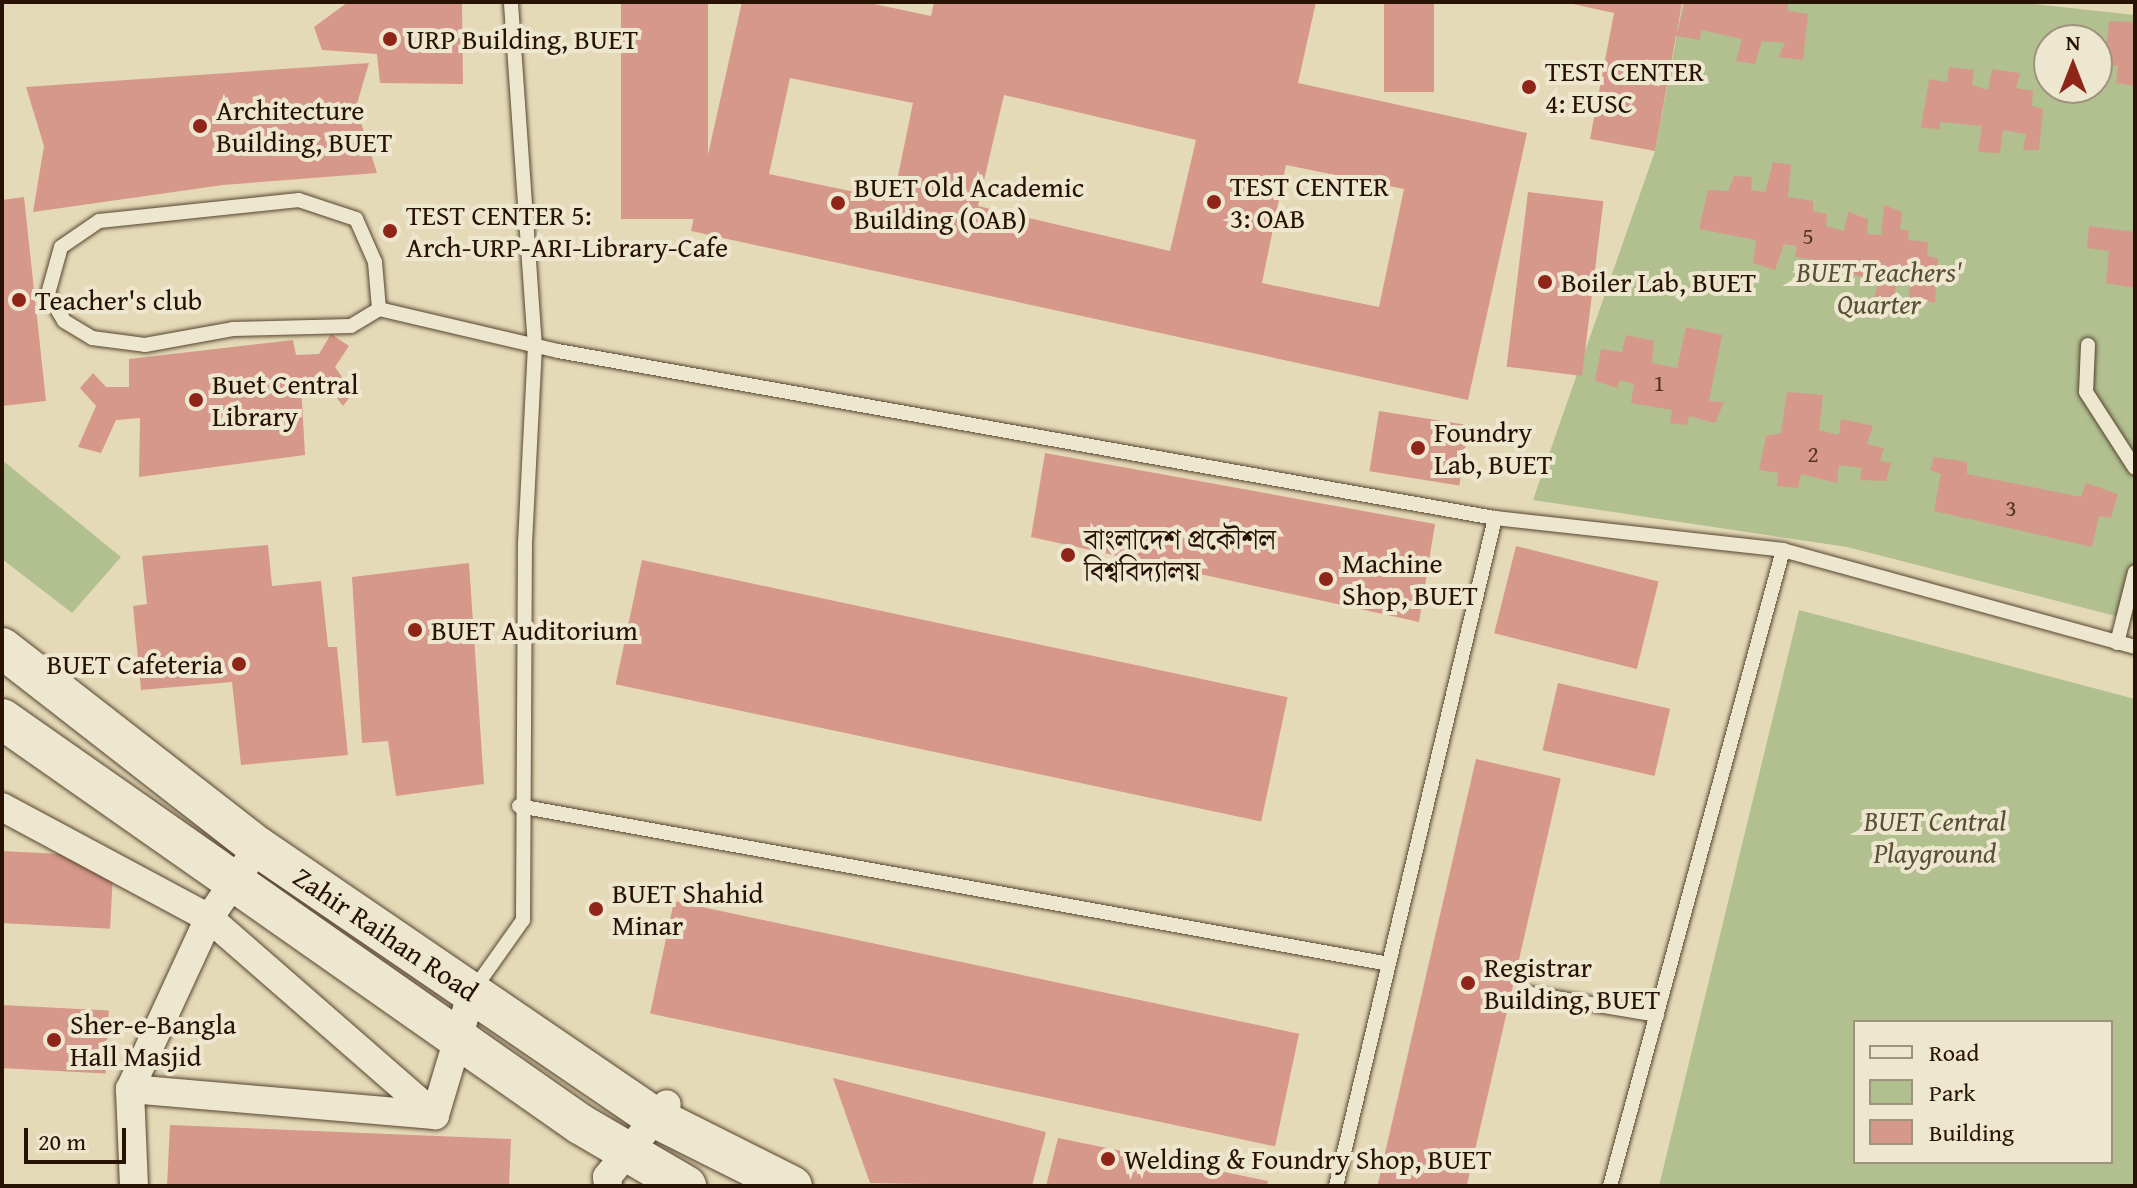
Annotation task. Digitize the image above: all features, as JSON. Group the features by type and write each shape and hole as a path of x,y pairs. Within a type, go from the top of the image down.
{"main road":[{"name":"Zahir Raihan Road","path":"2,648 258,847 472,992 662,1111 792,1186"},
{"name":"Zahir Raihan Road","path":"2,719 229,883 457,1036 617,1170 686,1186"}],"street":[{"path":"2,807 209,918 435,1115"},
{"path":"134,1186 130,1089 209,918 229,883 258,847"},
{"path":"435,1115 472,992"},
{"path":"130,1089 435,1115"},
{"path":"617,1170 662,1111"}],"lane":[{"path":"472,992 523,920 519,806 535,347 511,2"},
{"path":"379,309 375,262 356,219 299,200 99,221 61,247 48,294 64,321 92,338 145,345 233,329 351,326 379,309 535,347 1495,518 1783,550 2135,647"},
{"path":"2088,345 2086,392 2135,468"},
{"path":"1336,1186 1495,518"},
{"path":"1610,1186 1783,550"},
{"path":"2117,643 2135,572"},
{"path":"519,806 1389,964"},
{"path":"1526,993 1657,1015"}],"green space":[{"name":"BUET Teachers' Quarter","path":"1683,2 2015,2 2135,15 2135,621 1847,547 1533,500 1655,151"},
{"path":"2,460 121,557 72,613 2,559"},
{"name":"BUET Central Playground","path":"1799,610 2135,699 2135,1186 1659,1186"}],"building":[{"name":"URP Building, BUET","path":"348,2 462,2 463,84 380,83 377,54 322,50 314,27"},
{"path":"621,2 708,2 708,219 621,219"},
{"name":"BUET Old Academic Building (OAB)","path":"742,2 865,2 931,16 934,2 1316,2 1298,83 1527,133 1468,400 691,231","holes":["790,78 913,103 893,200 769,174","1004,95 1196,140 1170,251 978,206","1286,165 1404,189 1379,307 1262,283"]},
{"path":"1384,2 1434,2 1434,92 1384,92"},
{"path":"1564,2 1682,2 1677,33 1685,2 1788,2 1788,11 1808,14 1803,60 1778,57 1785,43 1762,41 1755,64 1736,61 1742,39 1701,30 1700,40 1676,36 1655,151 1590,139 1614,13"},
{"path":"2109,21 2135,22 2135,86 2116,83 2118,66 2113,65 2113,24 2109,24"},
{"name":"Architecture Building, BUET","path":"369,63 356,107 377,173 223,185 33,212 44,146 26,87"},
{"path":"1949,67 1974,70 1972,85 1988,90 1992,69 2020,73 2016,88 2033,91 2032,106 2043,109 2039,150 2023,150 2026,134 2003,130 2000,153 1978,152 1982,126 1940,122 1940,129 1921,128 1929,79 1947,82"},
{"path":"1773,162 1791,165 1788,197 1813,201 1813,211 1827,214 1826,226 1844,231 1848,212 1868,219 1867,234 1881,235 1884,205 1902,212 1900,229 1909,231 1908,240 1928,242 1927,256 1938,258 1935,303 1909,297 1910,279 1897,279 1893,306 1872,304 1879,280 1834,271 1833,282 1813,278 1816,260 1795,257 1797,246 1784,244 1775,270 1753,263 1756,240 1699,229 1708,190 1728,191 1734,176 1752,177 1751,190 1765,192"},
{"name":"Boiler Lab, BUET","path":"1528,192 1603,201 1582,376 1507,367"},
{"name":"Teacher's club","path":"24,197 46,401 2,406 2,200"},
{"path":"2089,226 2135,232 2135,288 2106,283 2109,251 2087,248"},
{"path":"1686,327 1722,335 1709,401 1724,402 1715,423 1689,416 1687,425 1670,423 1672,410 1631,403 1634,384 1620,380 1617,388 1595,381 1601,349 1622,352 1626,335 1654,341 1652,363 1677,368"},
{"name":"Buet Central Library","path":"331,334 349,346 335,367 353,393 343,406 323,380 301,384 305,455 139,477 140,418 116,420 101,453 78,447 96,406 80,388 93,373 106,387 129,387 129,359 293,340 296,355 319,354"},
{"path":"1787,392 1823,395 1819,430 1839,435 1841,419 1873,426 1867,444 1884,448 1880,461 1891,463 1886,481 1860,480 1862,468 1839,465 1837,483 1801,474 1798,488 1777,486 1778,473 1759,470 1766,436 1781,433"},
{"name":"Foundry Lab, BUET","path":"1379,411 1469,425 1459,485 1369,471"},
{"name":"Machine Shop, BUET","path":"1045,453 1435,524 1419,622 1031,537"},
{"path":"1934,457 1967,462 1967,474 2081,497 2086,483 2118,494 2111,518 2099,516 2092,547 1934,511 1941,474 1930,470"},
{"name":"BUET Cafeteria","path":"268,545 272,586 321,581 328,647 337,647 348,755 241,765 232,682 141,690 133,606 147,604 142,556"},
{"path":"1516,546 1659,582 1637,669 1494,633"},
{"path":"642,560 1288,697 1261,821 616,684"},
{"name":"BUET Auditorium","path":"469,563 484,784 396,796 388,741 362,743 352,577"},
{"path":"1558,683 1670,709 1655,776 1542,750"},
{"name":"Registrar Building, BUET","path":"1476,759 1561,779 1467,1186 1377,1186"},
{"path":"2,851 114,857 110,929 2,923"},
{"path":"674,901 1299,1034 1275,1146 650,1013"},
{"name":"Sher-e-Bangla Hall Masjid","path":"2,1005 109,1011 106,1074 2,1068"},
{"path":"833,1078 1046,1132 1032,1186 870,1183"},
{"path":"170,1125 511,1139 509,1186 167,1186"},
{"name":"Welding & Foundry Shop, BUET","path":"1058,1138 1268,1181 1267,1186 1046,1186"}],"place":[{"name":"URP Building, BUET","path":"390,39"},
{"name":"TEST CENTER 4: EUSC","path":"1529,87"},
{"name":"Architecture Building, BUET","path":"200,126"},
{"name":"TEST CENTER 3: OAB","path":"1214,202"},
{"name":"BUET Old Academic Building (OAB)","path":"838,203"},
{"name":"TEST CENTER 5: Arch-URP-ARI-Library-Cafe","path":"390,231"},
{"name":"Boiler Lab, BUET","path":"1545,282"},
{"name":"Teacher's club","path":"19,300"},
{"name":"Buet Central Library","path":"196,400"},
{"name":"Foundry Lab, BUET","path":"1418,448"},
{"name":"বাংলাদেশ প্রকৌশল বিশ্ববিদ্যালয়","path":"1068,555"},
{"name":"Machine Shop, BUET","path":"1326,579"},
{"name":"BUET Auditorium","path":"415,630"},
{"name":"BUET Cafeteria","path":"239,664"},
{"name":"BUET Shahid Minar","path":"596,909"},
{"name":"Registrar Building, BUET","path":"1468,983"},
{"name":"Sher-e-Bangla Hall Masjid","path":"54,1040"},
{"name":"Welding & Foundry Shop, BUET","path":"1108,1159"}]}
